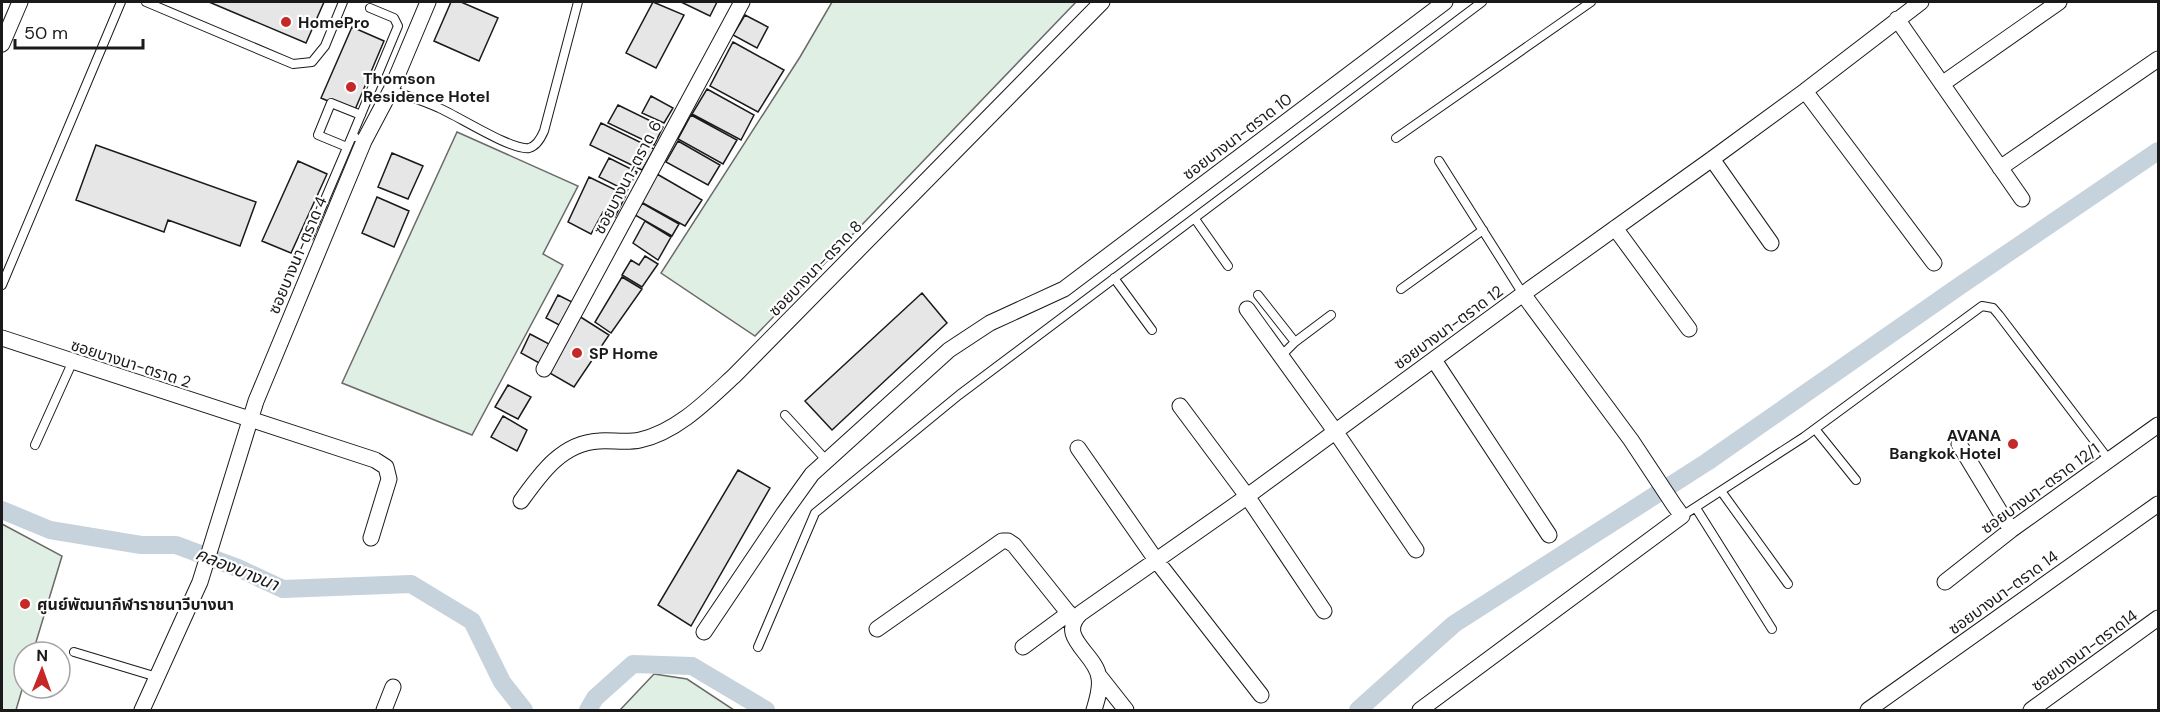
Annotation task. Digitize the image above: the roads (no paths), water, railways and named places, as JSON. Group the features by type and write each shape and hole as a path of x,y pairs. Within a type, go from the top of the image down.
{"street":[{"path":"2,44 20,2"},
{"name":"ซอยบางนา-ตราด 4","path":"142,711 200,582 249,420 358,138 391,90 428,2"},
{"name":"ซอยบางนา-ตราด 6","path":"544,369 742,2"},
{"name":"ซอยบางนา-ตราด 8","path":"521,501 546,468 564,452 579,445 597,441 639,441 659,434 699,408 735,375 1102,2"},
{"name":"ซอยบางนา-ตราด 10","path":"704,632 812,474 949,350 990,323 1064,290 1444,2"},
{"name":"ซอยบางนา-ตราด 12","path":"1023,646 1156,560 1247,496 1805,91 1921,2"},
{"path":"1942,84 2059,2"},
{"path":"1897,19 2022,199"},
{"path":"2000,168 2158,59"},
{"path":"1805,91 1934,263"},
{"path":"1712,159 1771,243"},
{"path":"1615,228 1689,329"},
{"path":"1420,711 1684,510 1650,468 1523,294"},
{"path":"1247,309 1335,431 1416,550"},
{"name":"ซอยบางนา-ตราด 2","path":"2,338 72,363 375,460 386,467 389,479 370,538"},
{"path":"1434,360 1549,535"},
{"path":"1180,406 1247,496 1324,611"},
{"name":"ซอยบางนา-ตราด 12/1","path":"1945,582 2011,530 2158,425"},
{"path":"1959,444 2011,530"},
{"path":"1078,448 1156,560 1261,696"},
{"name":"ซอยบางนา-ตราด 14","path":"1868,711 2158,504"},
{"path":"877,629 1002,541 1008,541 1014,545 1071,616 1074,634 1079,645 1126,711"},
{"name":"ซอยบางนา-ตราด14","path":"2031,711 2158,618"},
{"path":"1094,711 1100,677"},
{"path":"384,711 393,687"}],"lane":[{"path":"2,285 121,2"},
{"path":"146,2 293,64 312,62 325,46 343,2"},
{"path":"391,90 439,108 503,141 522,147 533,146 539,141 544,131 578,2"},
{"path":"758,647 815,513 959,395 1482,2"},
{"path":"1396,138 1591,2"},
{"path":"309,237 347,147 358,138 361,115 398,26 394,18 370,8"},
{"path":"347,147 318,135 331,103 361,115"},
{"path":"1439,161 1523,294"},
{"path":"1195,219 1228,266"},
{"path":"1401,289 1483,230"},
{"path":"1114,278 1152,330"},
{"path":"1258,295 1294,342"},
{"path":"1772,629 1684,510 1721,491 1815,429 1982,306 1989,306 1999,315 2109,460"},
{"path":"1281,356 1294,342 1331,315"},
{"path":"35,445 72,363"},
{"path":"785,415 827,461"},
{"path":"1815,429 1856,480"},
{"path":"1721,491 1788,584"},
{"path":"74,652 158,677"}],"waterway":[{"path":"1358,710 1454,624 1707,462 2158,151"},
{"name":"คลองบางนา","path":"2,510 50,530 141,545 176,545 238,568 283,589 411,584 472,621 502,682 524,710"},
{"name":"คลองบางนา","path":"588,710 595,698 633,664 692,666 766,710"}],"place":[{"name":"HomePro","path":"286,22"},
{"name":"Thomson Residence Hotel","path":"351,87"},
{"name":"SP Home","path":"577,353"},
{"name":"AVANA Bangkok Hotel","path":"2013,444"},
{"name":"ศูนย์พัฒนากีฬาราชนาวีบางนา","path":"25,604"}]}
